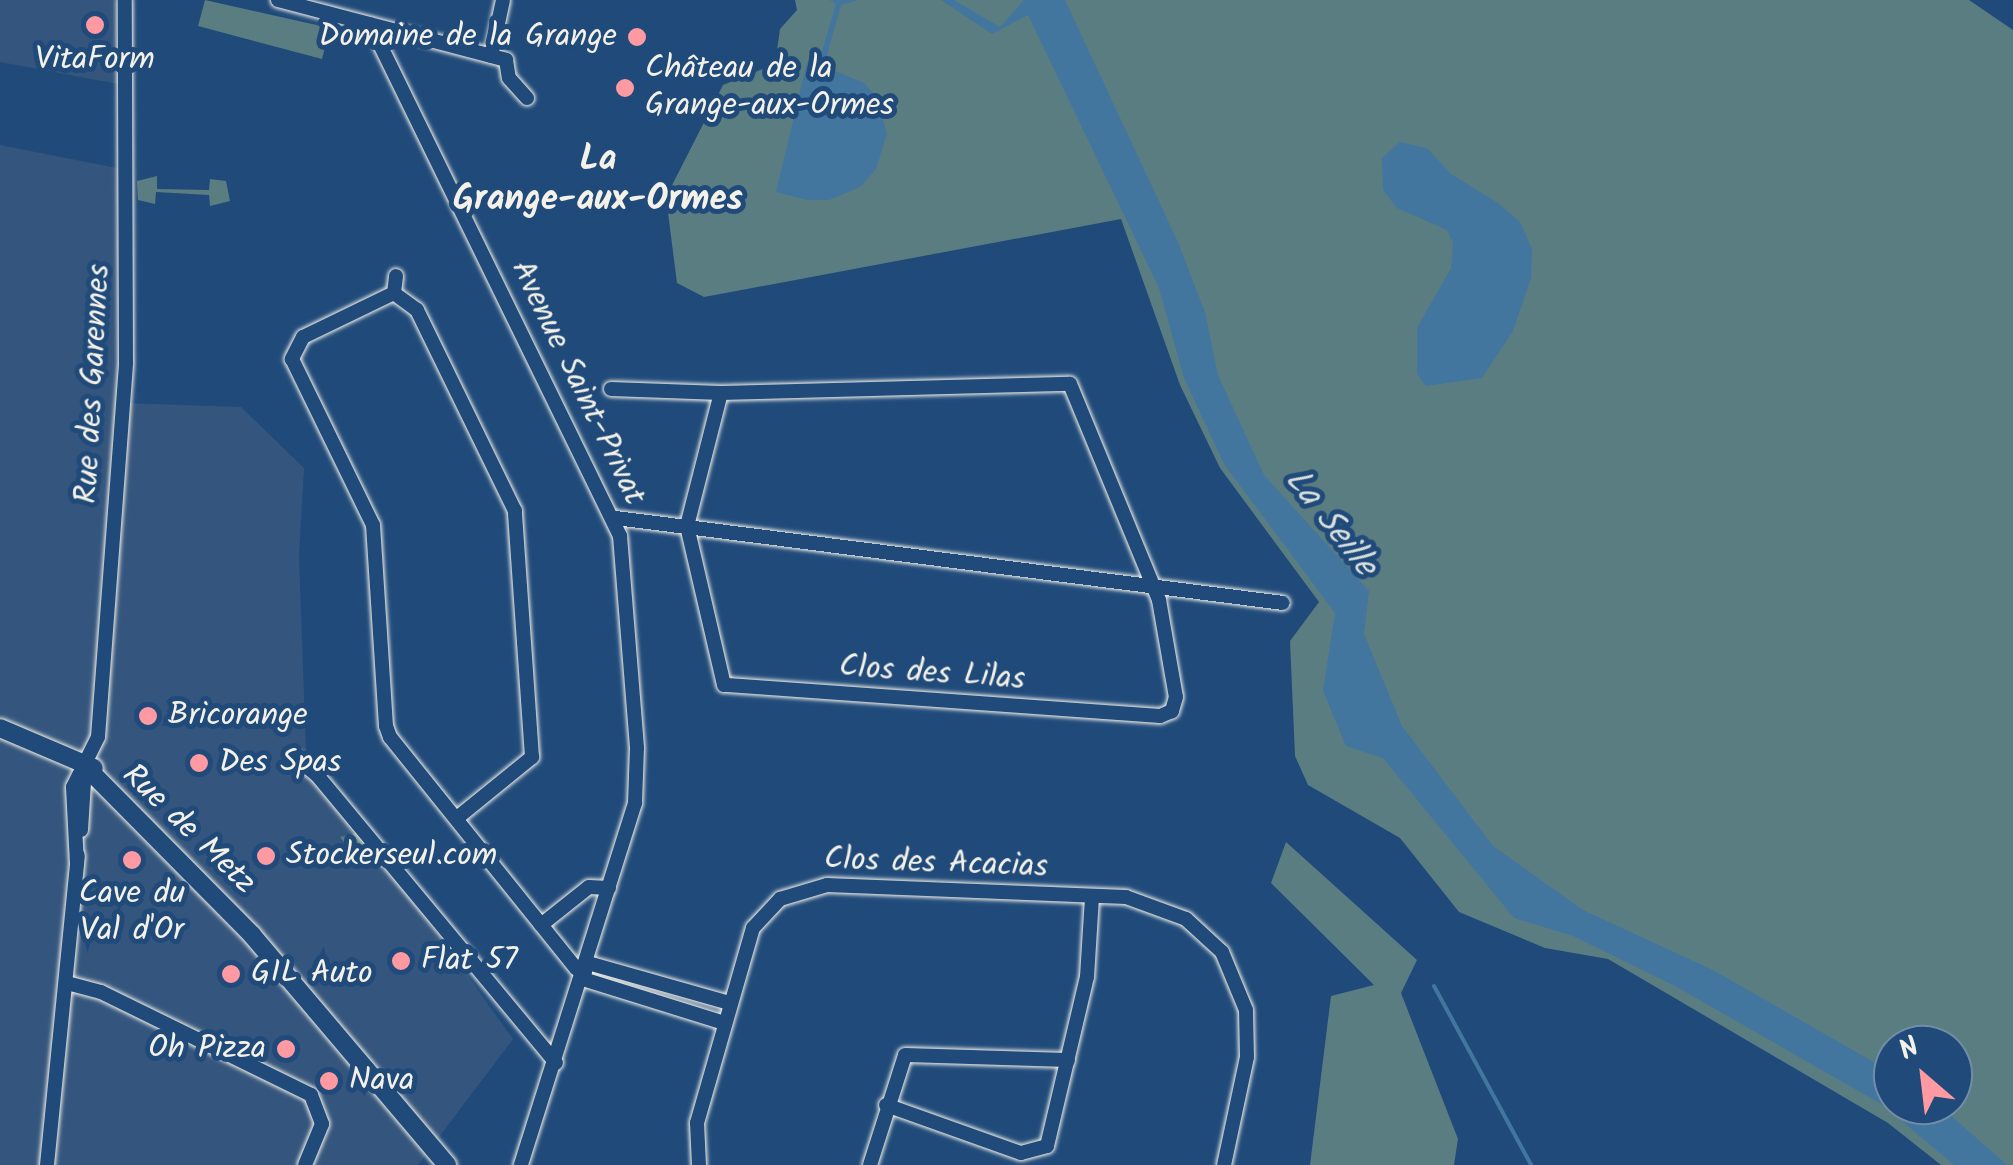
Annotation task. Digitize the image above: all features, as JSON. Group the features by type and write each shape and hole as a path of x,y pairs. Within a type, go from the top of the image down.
{"main road":[{"name":"Rue de Metz","path":"0,728 84,766 252,934 446,1165"}],"street":[{"name":"Rue des Garennes","path":"47,1165 77,864 73,788 98,738 126,362 125,0"},
{"path":"278,0 324,6 370,24 506,60 509,78 527,98"},
{"path":"491,56 502,0"},
{"name":"Avenue Saint-Privat","path":"370,24 616,518 637,766 631,821 521,1165"},
{"path":"382,52 386,28"},
{"path":"394,292 396,276"},
{"path":"394,292 303,337 292,359 373,525 386,726 541,924 586,971 724,1022"},
{"path":"394,292 417,310 515,511 532,758 456,818"},
{"name":"Clos des Lilas","path":"610,389 720,393 1065,381 1077,392 1153,586 1176,697 1172,711 1160,716 734,689 718,676 687,526 720,393"},
{"path":"616,518 1283,602"},
{"path":"296,758 317,775 556,1063"},
{"path":"541,924 589,886 609,888"},
{"name":"Clos des Acacias","path":"699,1165 697,1123 753,928 773,904 803,888 1092,897 1142,900 1172,910 1211,939 1237,980 1246,1010 1247,1057 1224,1165"},
{"name":"Clos des Acacias","path":"886,1104 1021,1153 1038,1152 1056,1132 1087,977 1092,897"},
{"path":"586,971 730,1003"},
{"path":"66,983 100,992 312,1095 322,1124 305,1165"},
{"path":"870,1165 898,1064 910,1052 1068,1060"}],"shaded area":[{"path":"0,0 115,0 118,84 0,62"},
{"path":"830,0 858,0 841,5 824,66 864,83 875,95 887,133 876,169 860,187 829,200 807,200 776,192 807,62 820,58 836,4"},
{"path":"941,0 954,0 1000,27 1024,0 1065,0 1177,240 1205,312 1218,375 1264,475 1369,591 1364,634 1402,726 1493,846 1583,910 1713,970 1873,1062 1873,1099 1675,986 1573,936 1514,918 1383,758 1346,746 1323,691 1335,613 1224,464 1184,378 1159,288 1028,15 992,34"},
{"path":"1400,142 1427,148 1451,174 1498,203 1520,222 1532,249 1531,278 1513,331 1482,378 1426,386 1417,374 1417,328 1451,268 1453,243 1447,230 1397,208 1383,190 1382,158"},
{"path":"0,145 127,170 124,403 241,407 304,468 299,556 306,749 513,1039 418,1165 0,1165"},
{"path":"1907,1125 1962,1125 2007,1165 1954,1165"}],"green space":[{"path":"205,0 330,28 322,59 198,26"},
{"path":"795,0 1969,0 2013,30 2013,1165 1941,1165 1891,1125 1973,1125 1973,1025 1873,1025 1873,1114 1608,959 1545,948 1459,912 1400,838 1308,785 1295,756 1290,641 1319,602 1220,468 1180,385 1121,219 704,297 677,283 666,197 723,85 775,64 780,29 797,10"},
{"path":"157,176 157,189 209,190 210,179 226,181 230,201 210,206 209,195 156,192 155,204 138,200 137,181"},
{"path":"356,833 383,868 347,866 348,847 340,837"},
{"path":"1286,842 1417,960 1401,993 1458,1139 1454,1165 1310,1165 1331,996 1374,985 1271,883"}],"waterway":[{"path":"1434,986 1531,1165"}],"place":[{"name":"VitaForm","path":"95,25"},
{"name":"Domaine de la Grange","path":"637,37"},
{"name":"Château de la Grange-aux-Ormes","path":"625,88"},
{"name":"Bricorange","path":"148,716"},
{"name":"Des Spas","path":"199,763"},
{"name":"Stockerseul.com","path":"266,856"},
{"name":"Cave du Val d'Or","path":"132,860"},
{"name":"Flat 57","path":"401,961"},
{"name":"GIL Auto","path":"231,974"},
{"name":"Oh Pizza","path":"286,1049"},
{"name":"Nava","path":"329,1081"}],"district":[{"name":"La Grange-aux-Ormes","path":"598,180"}],"water label":[{"name":"La Seille","path":"1330,523"}]}
